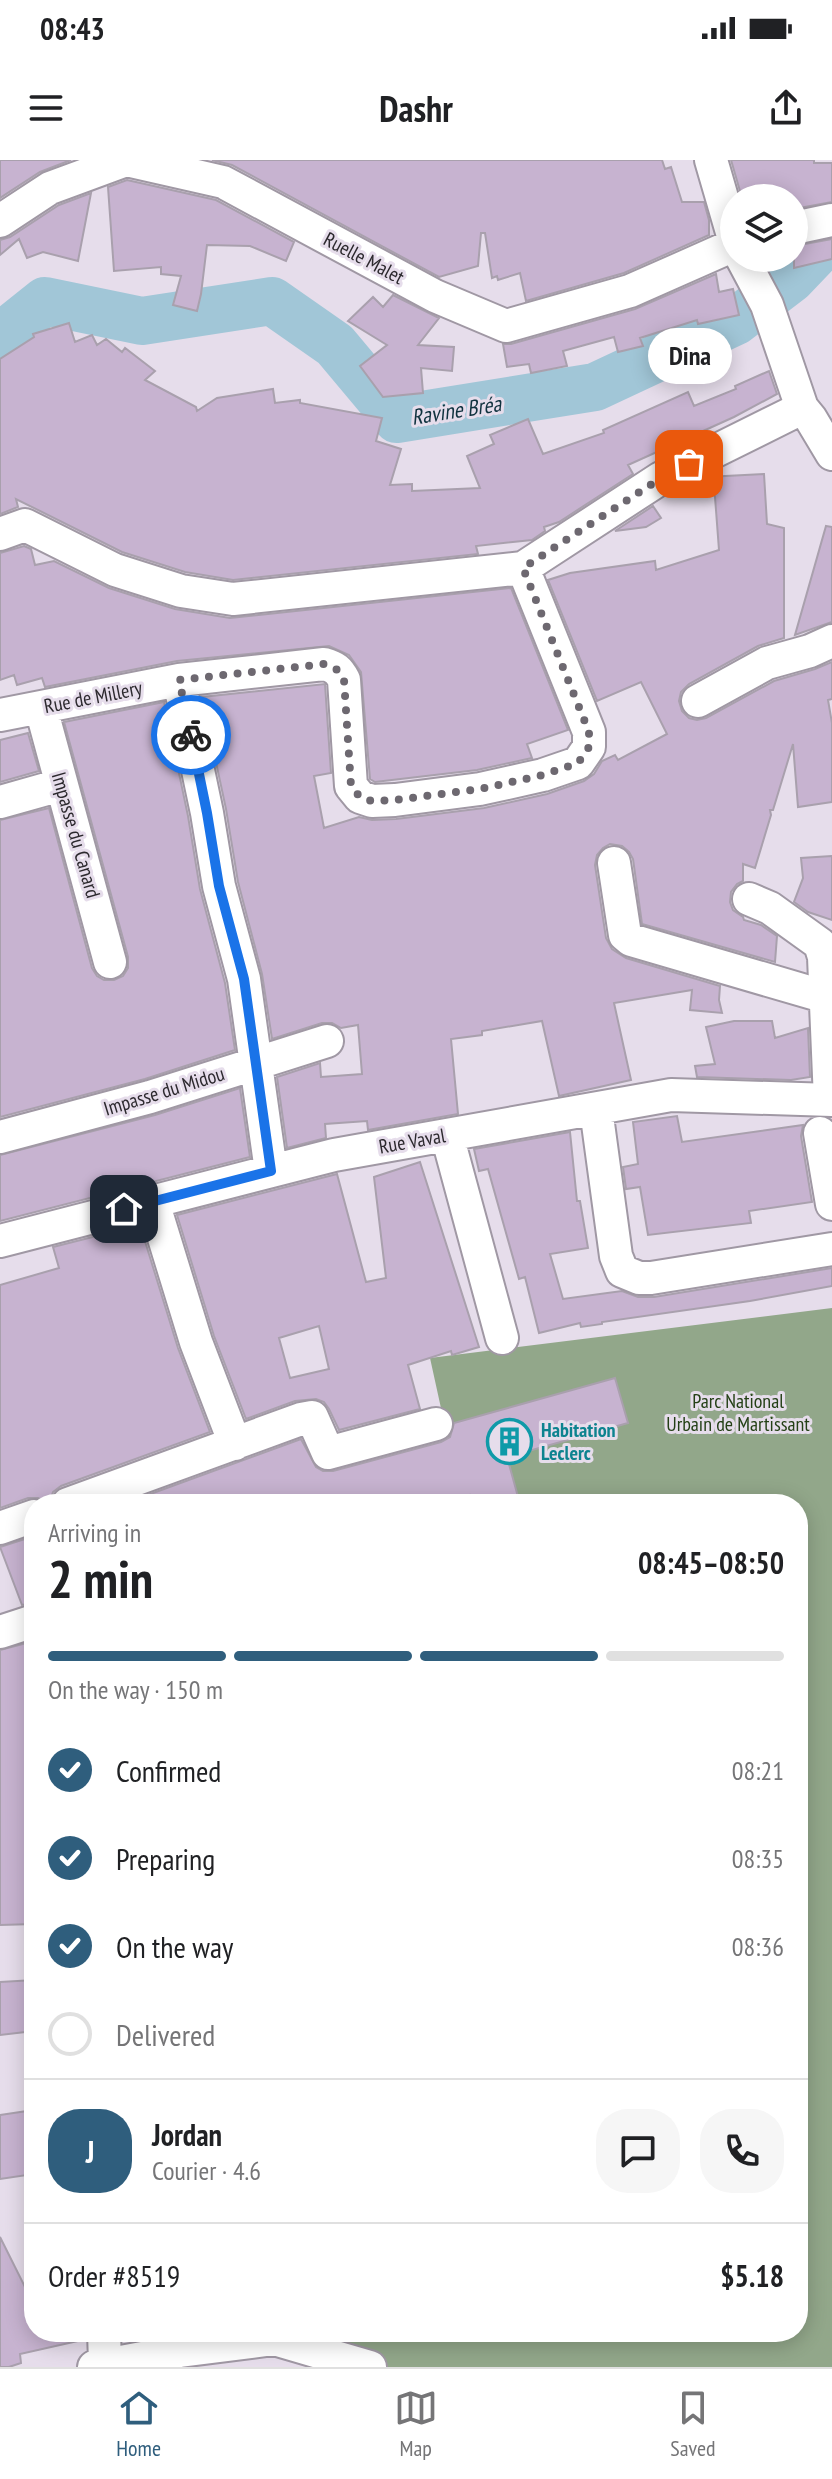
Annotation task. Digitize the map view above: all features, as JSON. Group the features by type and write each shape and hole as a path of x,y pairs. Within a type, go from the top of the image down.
{"street":[{"name":"Ruelle Malet","path":"0,221 50,188 126,160 223,182 435,296 506,326 630,291 720,249"},
{"path":"711,160 720,192"},
{"path":"808,225 832,220"},
{"path":"749,272 767,305 802,408 832,454"},
{"path":"12,530 115,570 181,591 233,599 523,568 661,478 802,408"},
{"name":"Rue de Millery","path":"0,715 179,680 324,664 333,666 344,680 351,786 360,797 372,801 480,789 543,775 578,763 589,747 589,732 523,568"},
{"path":"698,701 767,663 810,651 832,641"},
{"path":"179,680 219,886 244,979 271,1171"},
{"name":"Impasse du Canard","path":"41,708 110,962"},
{"path":"0,802 61,782"},
{"path":"614,863 625,935 631,940 826,997"},
{"path":"749,899 770,908 820,944 824,957 831,1100"},
{"name":"Impasse du Midou","path":"0,1137 150,1097 327,1041"},
{"name":"Rue Vaval","path":"0,1241 334,1155 671,1095 831,1100"},
{"path":"596,1109 616,1256 622,1271 639,1278 651,1278 832,1249"},
{"path":"820,1133 832,1204"},
{"path":"447,1135 502,1338"},
{"path":"153,1202 196,1342 235,1444"},
{"path":"96,1494 312,1417 328,1453 436,1424"},
{"path":"0,1528 24,1520"},
{"path":"0,1632 24,1624"},
{"path":"101,2354 216,2342"},
{"path":"293,2342 370,2367"}],"green space":[{"name":"Parc National Urbain de Martissant","path":"832,1308 832,2367 336,2367 341,2342 808,2342 808,1494 460,1494 430,1358"}],"building":[{"path":"0,160 71,160 40,172 0,198"},
{"path":"212,160 662,160 665,169 671,167 682,202 704,202 709,235 624,273 526,301 520,273 498,280 497,276 492,278 485,233 481,233 478,266 439,277 232,165"},
{"path":"731,160 814,160 814,163 832,163 832,202 808,206 808,184 738,184"},
{"path":"127,180 216,200 294,242 286,261 250,246 207,245 197,311 173,305 181,276 161,274 161,267 114,271 108,187"},
{"path":"91,193 78,261 43,252 27,258 19,239 0,255 0,240 10,237 59,205"},
{"path":"832,239 832,259 808,265 808,243"},
{"path":"716,274 719,292 733,289 739,315 698,324 697,320 640,338 643,346 618,352 614,337 563,351 567,366 531,373 529,364 507,367 503,344 635,309"},
{"path":"393,295 439,318 418,345 454,347 452,371 421,368 423,393 383,397 360,366 387,345 348,321 373,297 383,307"},
{"path":"69,323 75,342 92,335 97,345 106,339 122,352 125,348 155,371 145,380 196,407 197,411 217,398 273,389 275,403 300,400 300,403 382,418 376,441 401,449 390,485 412,484 412,491 480,488 467,456 494,444 490,435 528,419 543,454 604,433 603,430 688,392 694,406 769,371 777,394 628,465 633,474 559,522 544,527 545,531 532,540 476,546 478,554 233,580 185,572 122,552 16,499 18,507 0,514 0,359 34,337 33,334"},
{"path":"764,474 767,524 784,528 784,638 758,646 689,684 681,692 679,701 682,711 689,718 706,718 774,681 832,662 832,699 828,700 832,723 832,802 798,807 793,744 773,810 770,810 755,868 743,864 743,881 731,892 733,910 744,920 761,925 777,936 775,962 642,924 633,859 622,846 610,844 597,855 595,865 606,938 612,949 626,958 720,986 722,1013 690,1010 692,990 614,1003 631,1080 559,1096 542,1021 451,1039 458,1114 368,1130 367,1121 325,1124 326,1138 287,1148 277,1077 320,1063 321,1077 362,1074 358,1025 341,1028 332,1023 322,1023 272,1039 262,974 238,882 202,697 325,684 331,773 314,776 324,828 359,817 396,819 484,808 547,794 584,781 594,774 602,761 615,755 618,760 667,734 641,682 597,701 548,580 570,573 655,561 656,570 719,550 715,497 707,477"},
{"path":"653,506 661,518 646,527 615,531"},
{"path":"826,526 832,527 832,622 795,635"},
{"path":"24,546 31,549 35,565 54,561 109,588 175,609 230,618 511,588 568,730 527,744 532,758 477,770 375,782 370,779 361,672 349,655 329,646 177,661 45,687 42,678 17,685 14,675 0,680 0,553"},
{"path":"164,702 200,889 225,983 235,1050 145,1079 0,1117 0,820 49,808 92,968 104,980 123,976 128,968 128,957 64,722"},
{"path":"28,733 39,771 0,782 0,740"},
{"path":"832,856 832,920 808,912 794,902 803,878 801,858"},
{"path":"734,1021 772,1021 775,1038 808,1028 810,1077 791,1080 697,1077 695,1066 715,1064 706,1027"},
{"path":"240,1088 250,1157 0,1221 0,1155 155,1115"},
{"path":"677,1116 682,1142 803,1125 801,1136 812,1202 749,1211 751,1223 648,1235 640,1187 626,1189 623,1167 638,1164 633,1122"},
{"path":"570,1132 577,1201 580,1201 588,1248 550,1254 563,1299 622,1291 638,1297 654,1297 832,1268 832,1286 602,1324 581,1327 580,1323 539,1333 525,1277 519,1279 488,1169 479,1171 474,1149"},
{"path":"420,1162 479,1347 452,1355 451,1351 408,1365 420,1409 339,1430 324,1402 316,1399 295,1401 246,1419 214,1336 177,1215 337,1174 366,1282 386,1278 374,1177","holes":["319,1326 329,1369 290,1378 279,1338"]},
{"path":"140,1225 178,1348 210,1432 61,1486 52,1494 24,1494 24,1499 0,1508 0,1285 59,1268 53,1247"},
{"path":"615,1378 628,1423 507,1457 517,1494 150,1494 301,1439 316,1467 333,1471 441,1442 450,1437 454,1423"},
{"path":"24,1539 24,1605 22,1605 0,1547"},
{"path":"24,1644 24,1924 0,1925 0,1650"},
{"path":"24,1981 24,2032 0,2035 0,1982"},
{"path":"24,2111 24,2175 0,2179 0,2115"},
{"path":"0,2237 24,2285 24,2342 74,2342 20,2354 21,2363 0,2367"}],"waterway":[{"name":"Ravine Bréa","path":"0,337 45,301 142,321 272,301 335,345 397,419 595,387 736,321 791,279 832,236"}],"way so far":[{"path":"191,735 179,680 324,664 333,666 344,680 351,786 360,797 372,801 395,800 480,789 543,775 578,763 589,747 589,732 523,568 661,478 689,464"}],"place":[{"name":"Dina","path":"689,464"},
{"name":"Habitation Leclerc","path":"510,1441"}],"route":[{"path":"124,1209 271,1171 244,979 219,886 191,735"}]}
